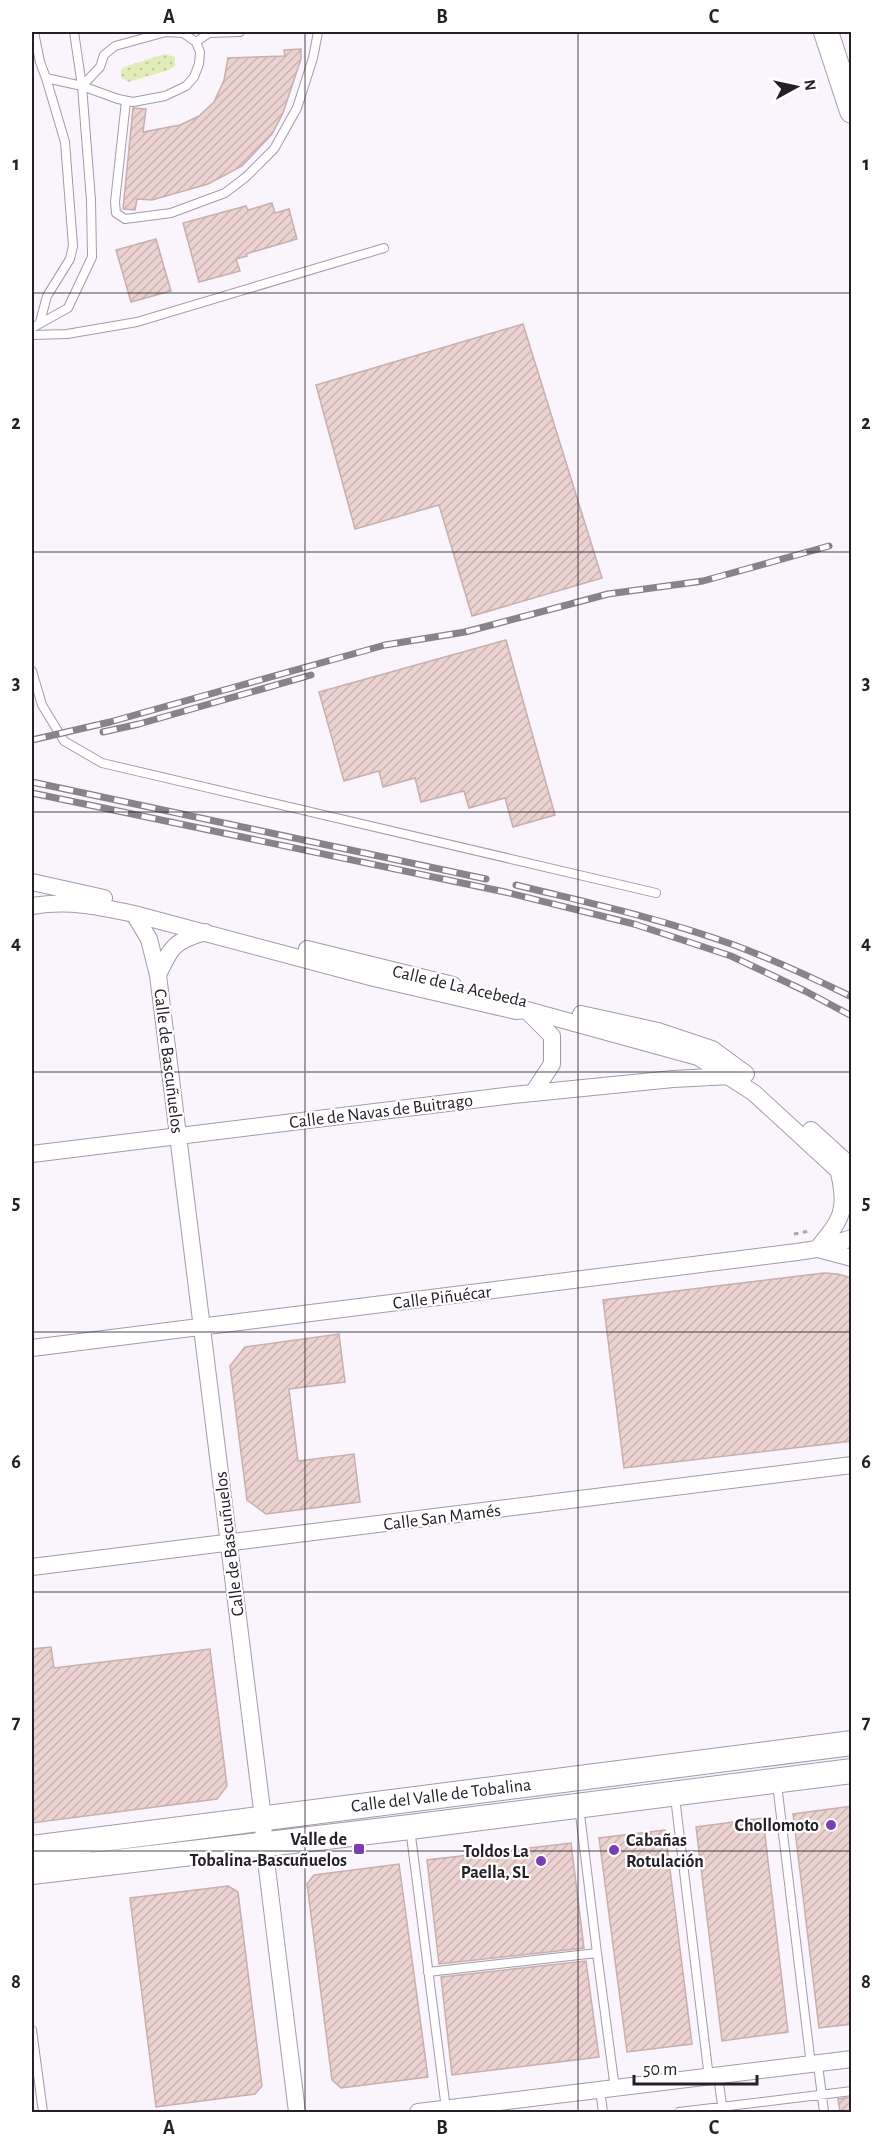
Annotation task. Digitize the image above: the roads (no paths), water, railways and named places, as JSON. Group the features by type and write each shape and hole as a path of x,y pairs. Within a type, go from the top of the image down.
{"main road":[{"path":"827,33 852,111"},
{"name":"Calle del Valle de Tobalina","path":"32,1848 852,1743"},
{"name":"Calle del Valle de Tobalina","path":"32,1872 852,1771"}],"street":[{"name":"Calle de La Acebeda","path":"32,882 520,1001 658,1031 712,1049 761,1086 844,1160 847,1173"},
{"name":"Calle de La Acebeda","path":"32,906 57,902 97,906 134,914 374,978 516,1011 527,1010 698,1057 754,1093 847,1173"},
{"name":"Calle de Bascuñuelos","path":"134,914 149,939 158,975 263,1818 264,1844 297,2112"},
{"name":"Calle de Bascuñuelos","path":"158,975 170,950 186,938 205,932"},
{"path":"527,1010 552,1036 552,1064 533,1094"},
{"name":"Calle de Navas de Buitrago","path":"32,1154 533,1094 673,1079 730,1076"},
{"path":"847,1173 842,1212 835,1227 817,1249 852,1258"},
{"name":"Calle Piñuécar","path":"32,1348 817,1249 852,1238"},
{"name":"Calle San Mamés","path":"32,1568 852,1465"},
{"path":"418,2112 446,2109 467,2110 852,2059"}],"lane":[{"path":"34,32 40,62 65,142 73,246 70,259 47,296 40,322"},
{"path":"32,328 68,308 92,257 91,200 82,86 74,32"},
{"path":"46,78 82,86 133,102 165,96 186,86 194,77 199,64 200,52 195,42 183,33 166,32 115,46 104,55 100,67 82,86"},
{"path":"195,42 209,33 240,32"},
{"path":"126,101 115,202 116,213 125,219 171,213 225,193 246,177 274,149 297,108 313,58 318,32"},
{"path":"32,335 67,334 137,322 384,248"},
{"path":"32,671 42,705 64,741 102,764 656,893"},
{"path":"777,1780 815,2065 824,2112"},
{"path":"675,1793 714,2077 723,2110"},
{"path":"579,1806 597,1953 607,2090 603,2112"},
{"path":"410,1827 446,2109"},
{"path":"428,1972 597,1953"},
{"path":"32,2030 43,2112"},
{"path":"679,2112 723,2110 852,2091"}],"railway":[{"path":"32,740 110,722 385,645 465,632 608,594 703,581 829,546"},
{"path":"103,732 311,675"},
{"path":"32,782 486,879"},
{"path":"32,793 505,892 634,924 731,956 852,1016"},
{"path":"516,885 680,927 779,963 852,997"}],"place":[{"name":"Chollomoto","path":"831,1825"},
{"name":"Valle de Tobalina-Bascuñuelos","path":"359,1849"},
{"name":"Cabañas Rotulación","path":"614,1850"},
{"name":"Toldos La Paella, SL","path":"541,1861"}]}
